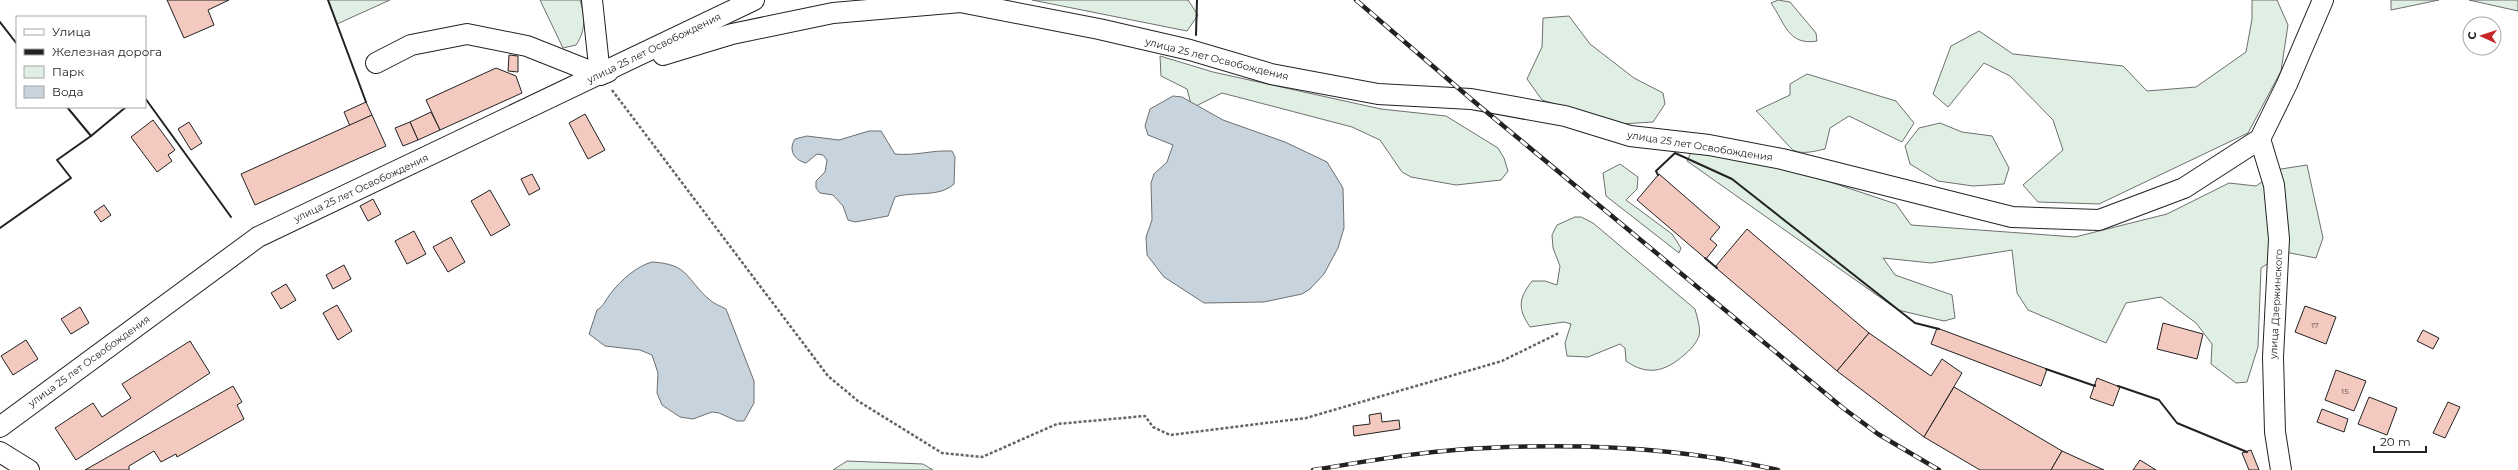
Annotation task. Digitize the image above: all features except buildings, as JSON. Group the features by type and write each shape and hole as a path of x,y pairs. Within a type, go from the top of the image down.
{"street":[{"path":"376,63 411,45 467,34 527,46 600,74 592,0"},
{"name":"улица 25 лет Освобождения","path":"0,427 258,237 754,0"},
{"path":"2260,139 2287,84 2323,0"},
{"name":"улица 25 лет Освобождения","path":"600,74 732,34 833,13 956,1 1106,31 1190,50 1271,74 1378,94 1471,99 1565,116 1630,136 1709,145 1782,159 2012,217 2099,220 2184,188 2260,139"},
{"name":"улица Дзержинского","path":"2260,139 2274,185 2279,239 2273,357 2275,432 2281,470"},
{"path":"0,452 29,470"}],"path":[{"path":"600,74 828,376 858,401 942,453 982,457 1057,424 1145,416 1153,427 1170,435 1306,418 1502,361 1559,333"}],"green space":[{"path":"328,0 390,0 337,24"},
{"path":"540,0 580,0 584,23 582,34 576,45 563,48"},
{"path":"1032,0 1188,0 1198,15 1187,31"},
{"path":"1778,0 1790,2 1816,33 1817,41 1807,42 1800,40 1788,31 1771,3"},
{"path":"2252,0 2277,0 2288,25 2281,71 2248,133 2099,204 2038,202 2023,185 2063,150 2053,120 2010,76 1984,63 1948,107 1933,94 1951,46 1979,31 2013,54 2123,66 2147,91 2196,87 2246,52 2252,19"},
{"path":"2391,0 2439,0 2391,10"},
{"path":"2469,0 2518,0 2518,11"},
{"path":"1569,16 1590,44 1634,78 1663,93 1665,104 1653,122 1621,124 1542,100 1527,79 1542,47 1543,18"},
{"path":"1160,56 1213,72 1381,109 1446,116 1498,148 1504,158 1508,171 1501,180 1456,185 1411,177 1402,172 1380,140 1352,127 1222,93 1192,108 1187,89 1161,76"},
{"path":"1807,74 1896,101 1914,123 1902,142 1849,116 1830,128 1825,149 1813,152 1793,150 1756,111 1790,95 1790,84"},
{"path":"1940,123 1962,132 1992,136 2009,168 2004,184 1973,186 1938,181 1910,164 1905,146 1919,128"},
{"path":"1693,148 1800,172 1896,204 1911,225 2075,237 2167,214 2229,183 2256,186 2281,169 2307,165 2323,238 2316,258 2285,252 2261,268 2258,347 2247,382 2236,383 2211,364 2212,344 2196,323 2161,297 2126,303 2106,343 2028,310 2017,293 2012,250 1931,263 1883,258 1895,275 1952,295 1955,318 1944,321 1898,310 1687,161"},
{"path":"1620,164 1638,177 1637,189 1626,200 1672,234 1681,248 1679,253 1606,196 1603,173"},
{"path":"1575,217 1581,217 1593,223 1695,309 1699,326 1699,336 1693,347 1677,361 1656,370 1641,369 1626,361 1625,348 1620,344 1588,357 1567,356 1565,343 1571,324 1564,322 1530,327 1521,309 1524,293 1532,281 1545,281 1557,285 1560,266 1553,248 1552,235 1557,225"},
{"path":"847,461 923,464 933,470 833,470"}],"water":[{"path":"1173,96 1182,97 1223,120 1285,142 1327,162 1343,188 1344,228 1338,248 1324,274 1310,289 1302,294 1264,302 1204,303 1164,277 1147,255 1146,237 1152,220 1151,183 1154,174 1167,162 1173,145 1148,135 1145,126 1150,109"},
{"path":"869,131 881,131 895,154 952,151 955,157 954,184 941,191 933,193 902,195 895,197 888,216 855,222 848,220 843,206 833,195 820,193 816,188 816,181 825,172 827,160 823,155 817,154 806,163 802,162 793,154 792,147 795,139 807,136 839,140"},
{"path":"652,262 664,263 681,270 710,300 726,309 754,381 754,403 744,421 737,421 719,413 712,412 693,419 680,417 662,405 657,393 658,373 652,355 640,350 605,346 589,334 597,310 615,288 635,270"}],"railway":[{"path":"1356,0 1471,99 1843,408 1878,434 1939,470"},
{"path":"1313,470 1399,456 1443,451 1560,446 1670,452 1778,470"}],"wall":[{"path":"328,0 366,102"},
{"path":"1196,35 1197,0"},
{"path":"0,22 16,43"},
{"path":"146,99 231,217"},
{"path":"68,108 91,136"},
{"path":"0,228 71,178 57,160 91,136 125,108"},
{"path":"1658,175 1656,171 1675,153 1732,179 1915,323 1939,329"},
{"path":"1705,258 1717,268"},
{"path":"2046,369 2095,385"},
{"path":"2118,386 2159,400 2177,423 2247,452"}]}
